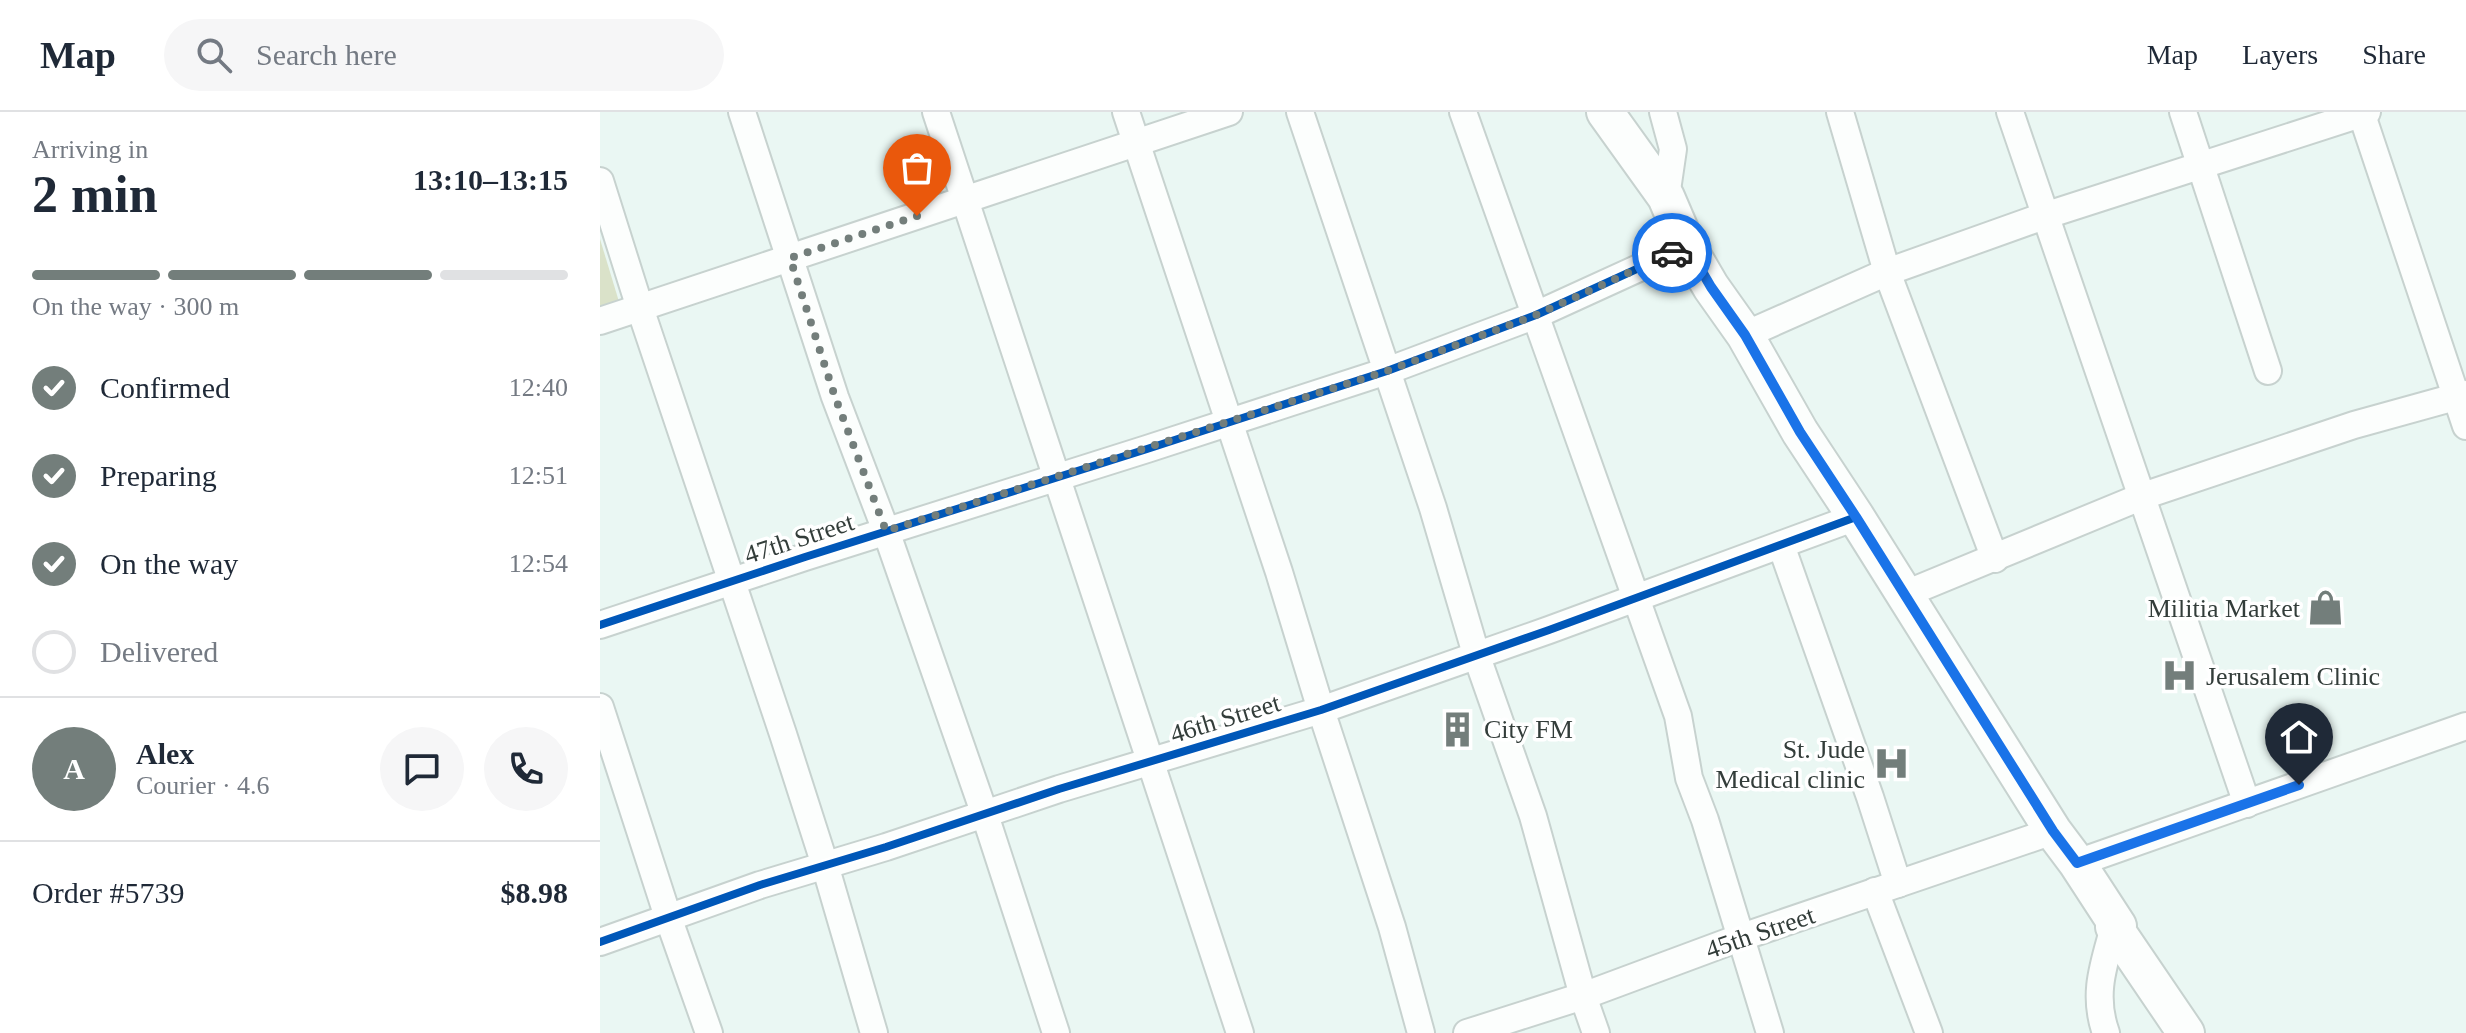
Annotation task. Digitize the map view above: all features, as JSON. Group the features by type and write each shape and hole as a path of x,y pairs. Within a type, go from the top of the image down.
{"main road":[{"path":"1605,112 1666,197 1687,246 1745,335 1800,432 2053,831 2118,926 2114,927 2186,1033"}],"street":[{"path":"742,112 835,397 886,531 985,815 1056,1033"},
{"path":"936,112 1240,1033"},
{"path":"1126,112 1279,572 1392,927 1421,1033"},
{"path":"600,321 1229,112"},
{"path":"1300,112 1433,508 1476,654 1533,816 1596,1033"},
{"path":"1463,112 1678,716 1689,778 1705,820 1770,1033"},
{"path":"1663,112 1673,149 1666,197"},
{"path":"1840,112 1887,272 1995,559"},
{"path":"2010,112 2247,804"},
{"path":"2183,112 2268,371"},
{"path":"1745,335 1887,272 2044,216 2363,113 2462,396 2466,426"},
{"path":"600,181 825,865 874,1033"},
{"name":"47th Street","path":"600,625 1387,371 1536,315 1687,246"},
{"path":"1903,595 2143,496 2354,425 2462,396"},
{"name":"46th Street","path":"600,942 1059,789 1321,710 1856,517"},
{"path":"1781,545 1870,797 1887,888 1929,1033"},
{"path":"600,707 709,1033"},
{"path":"2077,863 2247,804 2463,736"},
{"name":"45th Street","path":"1467,1033 1583,996 1739,938 2053,831"},
{"path":"2106,1033 2099,1015 2098,991 2114,927"}],"green space":[{"path":"600,239 620,305 600,311"}],"cycle path":[{"path":"600,625 1387,371 1536,315 1687,246"},
{"path":"600,942 760,885 1059,789 1321,710 1856,517"}],"way so far":[{"path":"917,216 790,258 835,397 886,531 1387,371 1536,315 1672,253"}],"place":[{"name":"Militia Market","path":"2326,608"},
{"name":"Jerusalem Clinic","path":"2180,676"},
{"name":"City FM","path":"1458,729"},
{"name":"St. Jude Medical clinic","path":"1891,764"}],"route":[{"path":"1672,253 1687,246 1745,335 1800,432 1883,564 2053,831 2077,863 2299,785"}]}
